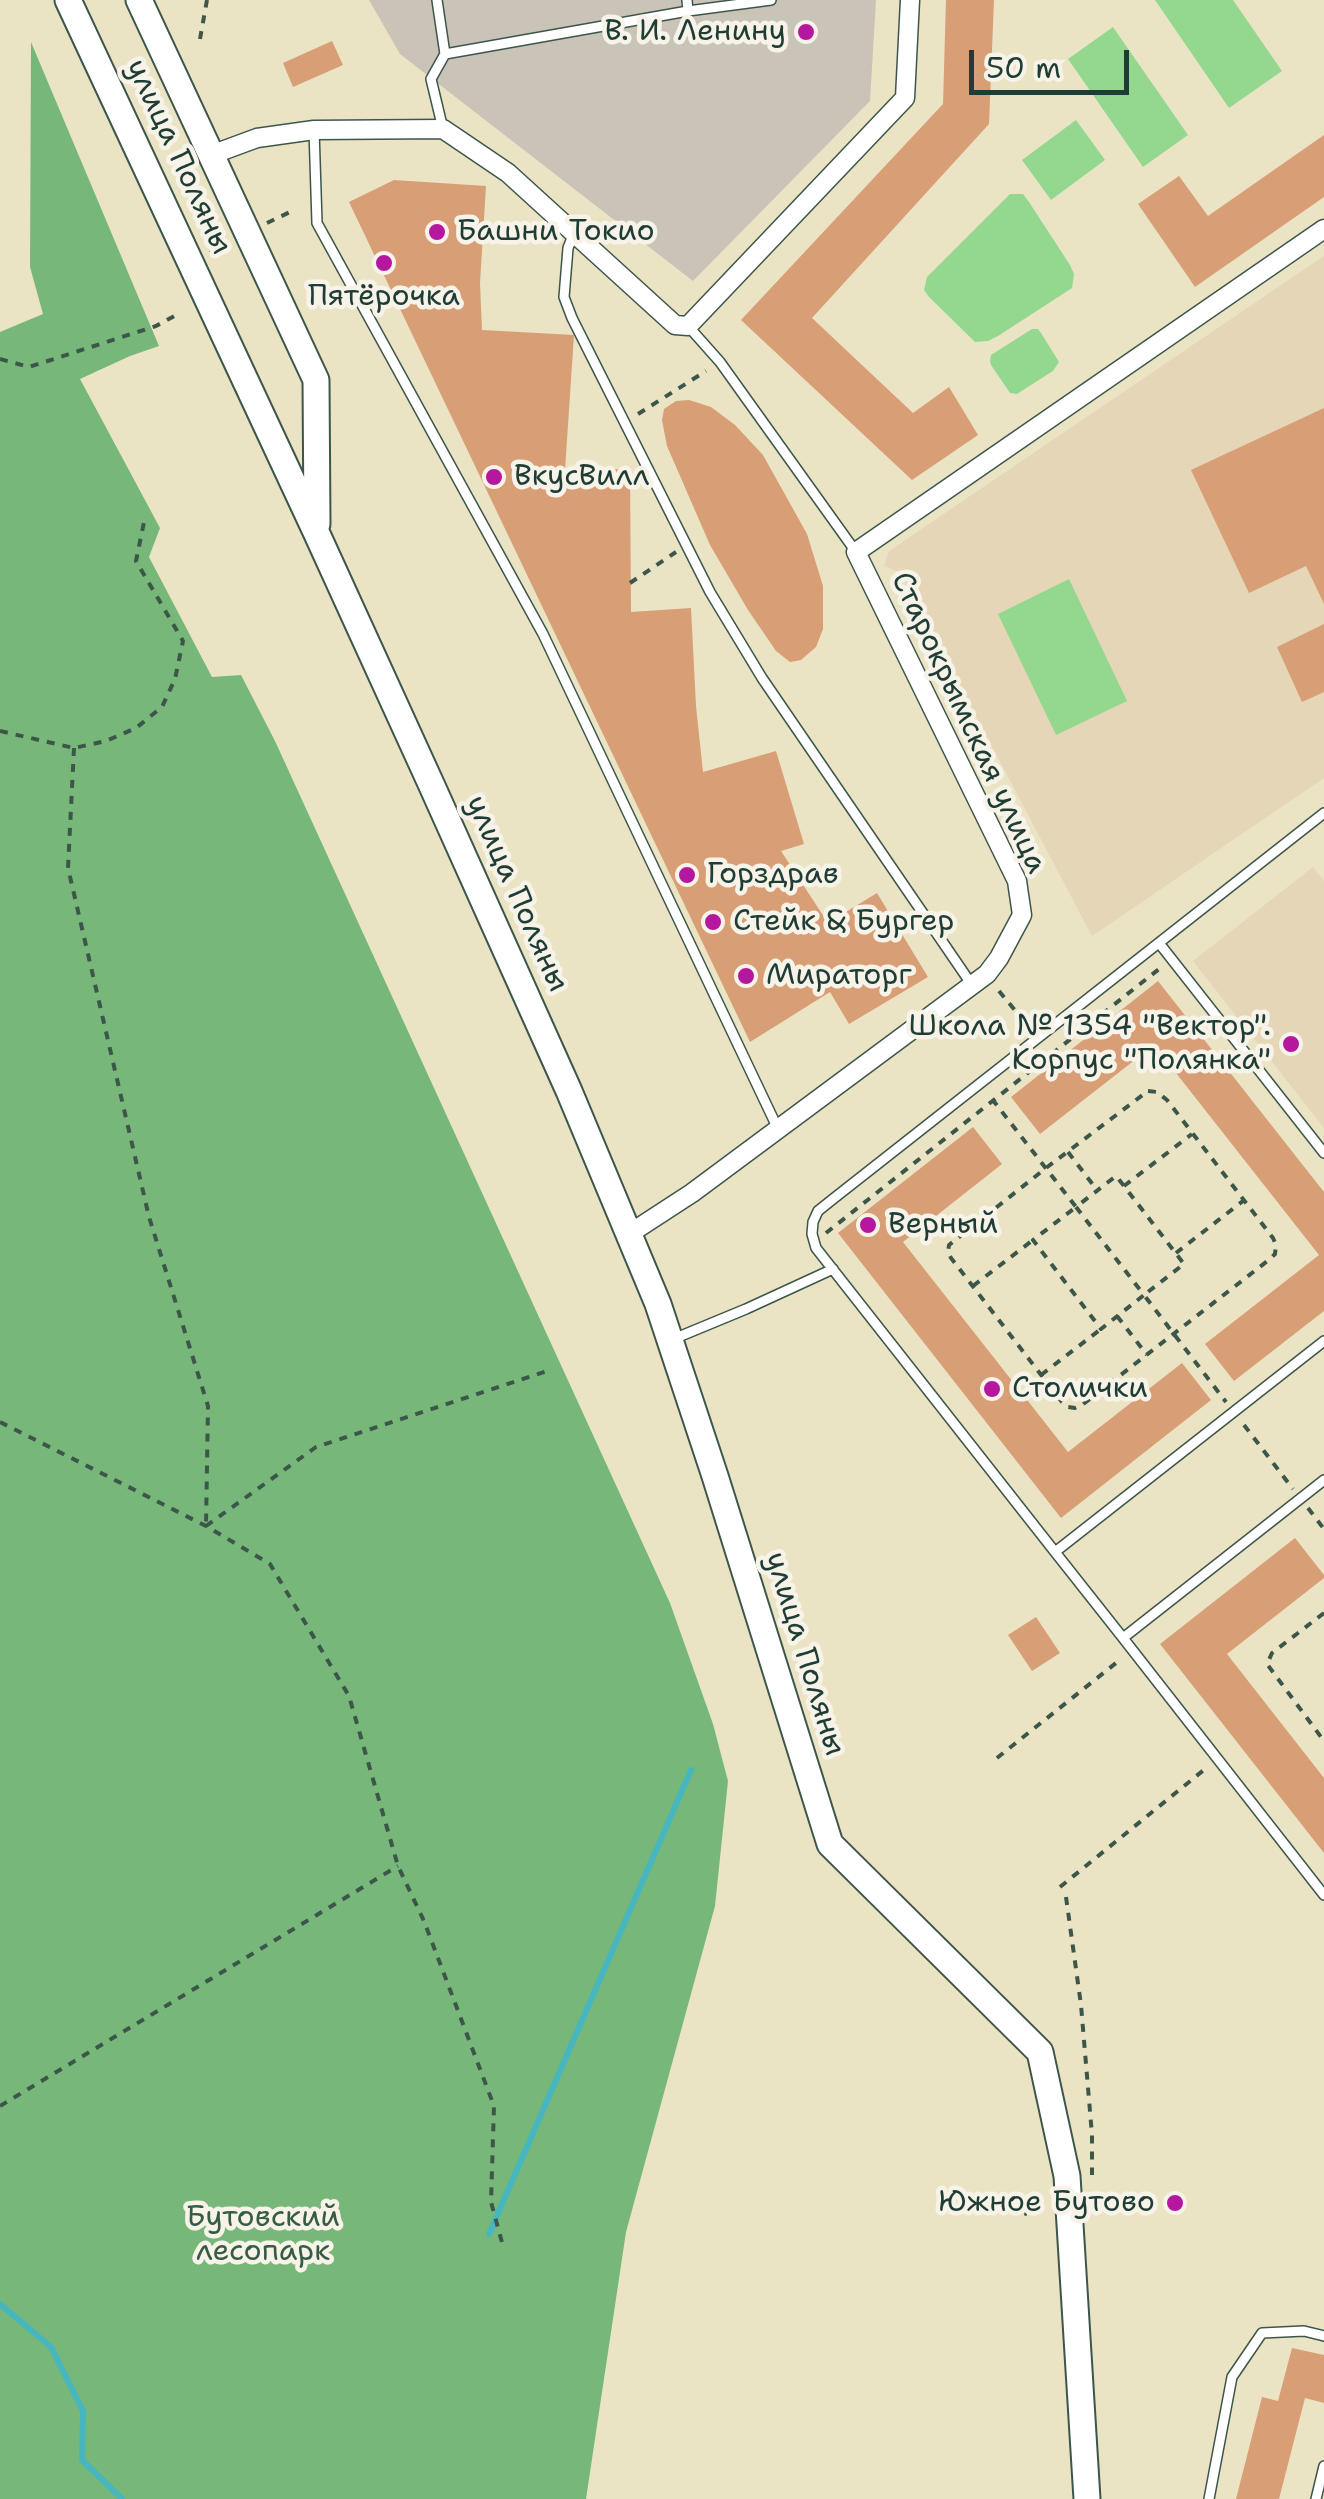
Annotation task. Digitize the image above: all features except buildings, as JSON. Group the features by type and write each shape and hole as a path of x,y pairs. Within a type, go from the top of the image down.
{"main road":[{"name":"улица Поляны","path":"68,0 317,534 569,1091 658,1304 830,1844 1040,2052 1067,2176 1086,2499"},
{"name":"улица Поляны","path":"139,0 316,380 317,534"}],"street":[{"path":"212,156 256,138 314,130 442,129 508,173 675,325 688,326 905,98 910,0"},
{"name":"Старокрымская улица","path":"628,1234 692,1192 987,974 1022,915 1017,881 856,552 1324,230"}],"lane":[{"path":"437,0 445,54 431,79 442,129"},
{"path":"445,54 688,6 771,0"},
{"path":"314,130 317,223 542,634 778,1129"},
{"path":"574,233 568,248 564,297 710,592 762,678 972,986"},
{"path":"688,326 720,362 856,552"},
{"path":"1324,812 818,1211 812,1234 816,1248 1324,1895"},
{"path":"1158,943 1324,1153"},
{"path":"670,1340 833,1269"},
{"path":"1055,1552 1324,1341"},
{"path":"1123,1638 1324,1480"},
{"path":"1209,2499 1232,2377 1252,2348 1262,2334 1304,2331 1324,2336"},
{"path":"1316,2499 1324,2466"}],"path":[{"path":"200,39 207,0"},
{"path":"0,358 29,367 156,326 180,313"},
{"path":"626,422 720,362"},
{"path":"0,731 74,748 136,728 162,707 175,679 183,642 136,561 144,522"},
{"path":"630,583 687,546"},
{"path":"74,748 68,868 149,1217 208,1406 206,1526"},
{"path":"824,1234 1162,966"},
{"path":"1008,1001 1037,1038"},
{"path":"1148,1091 1157,1092 1273,1238 1275,1254 1082,1405 1068,1407 948,1252 949,1245 1046,1168 1148,1091"},
{"path":"998,1107 1324,1529"},
{"path":"1124,1186 1192,1133"},
{"path":"1068,1152 1097,1190"},
{"path":"973,1286 1116,1176 1176,1253 1184,1264 1041,1375"},
{"path":"1176,1253 1244,1200"},
{"path":"1033,1240 1101,1328"},
{"path":"1117,1316 1147,1355"},
{"path":"206,1526 316,1448 547,1371"},
{"path":"1215,1410 1231,1397"},
{"path":"0,1422 206,1526 270,1564 350,1696 398,1866 424,1921 494,2106 491,2202 503,2246"},
{"path":"1324,1613 1272,1653 1267,1664 1324,1741"},
{"path":"997,1758 1132,1650"},
{"path":"1060,1887 1218,1759"},
{"path":"0,2106 398,1866"},
{"path":"1066,1896 1081,2005 1092,2135 1092,2188"},
{"path":"947,2192 1027,2214"}],"shaded area":[{"path":"369,0 876,0 870,101 693,281 400,54"},
{"path":"1324,256 1324,778 1092,936 900,572 884,566 889,551"},
{"name":"Школа № 1354 \"Вектор\". Корпус \"Полянка\"","path":"1313,867 1324,881 1324,1128 1193,961"}],"green space":[{"path":"1155,0 1233,0 1282,71 1229,108"},
{"path":"1113,27 1188,135 1143,167 1068,59"},
{"name":"Бутовский лесопарк","path":"31,42 159,346 80,379 160,528 149,557 212,677 241,675 275,741 670,1603 713,1724 728,1781 715,1906 626,2232 586,2499 0,2499 0,332 43,314 30,267"},
{"path":"1076,120 1105,160 1051,200 1022,160"},
{"path":"1010,194 1023,194 1029,202 1070,265 1074,274 1072,288 998,336 975,342 929,297 924,290 927,277"},
{"path":"1038,329 1059,362 1053,371 1017,394 1010,393 991,365 991,355"},
{"path":"1069,579 1127,701 1056,735 998,614"}],"waterway":[{"path":"489,2234 691,1770"},
{"path":"0,2304 51,2347 83,2411 82,2460 122,2499"}],"place":[{"name":"В. И. Ленину","path":"806,32"},
{"name":"Башни Токио","path":"437,232"},
{"name":"Пятёрочка","path":"384,263"},
{"name":"ВкусВилл","path":"494,477"},
{"name":"Горздрав","path":"687,875"},
{"name":"Стейк & Бургер","path":"713,922"},
{"name":"Мираторг","path":"746,976"},
{"name":"Школа № 1354 \"Вектор\". Корпус \"Полянка\"","path":"1291,1044"},
{"name":"Верный","path":"868,1225"},
{"name":"Столички","path":"992,1389"},
{"name":"Южное Бутово","path":"1175,2203"}]}
